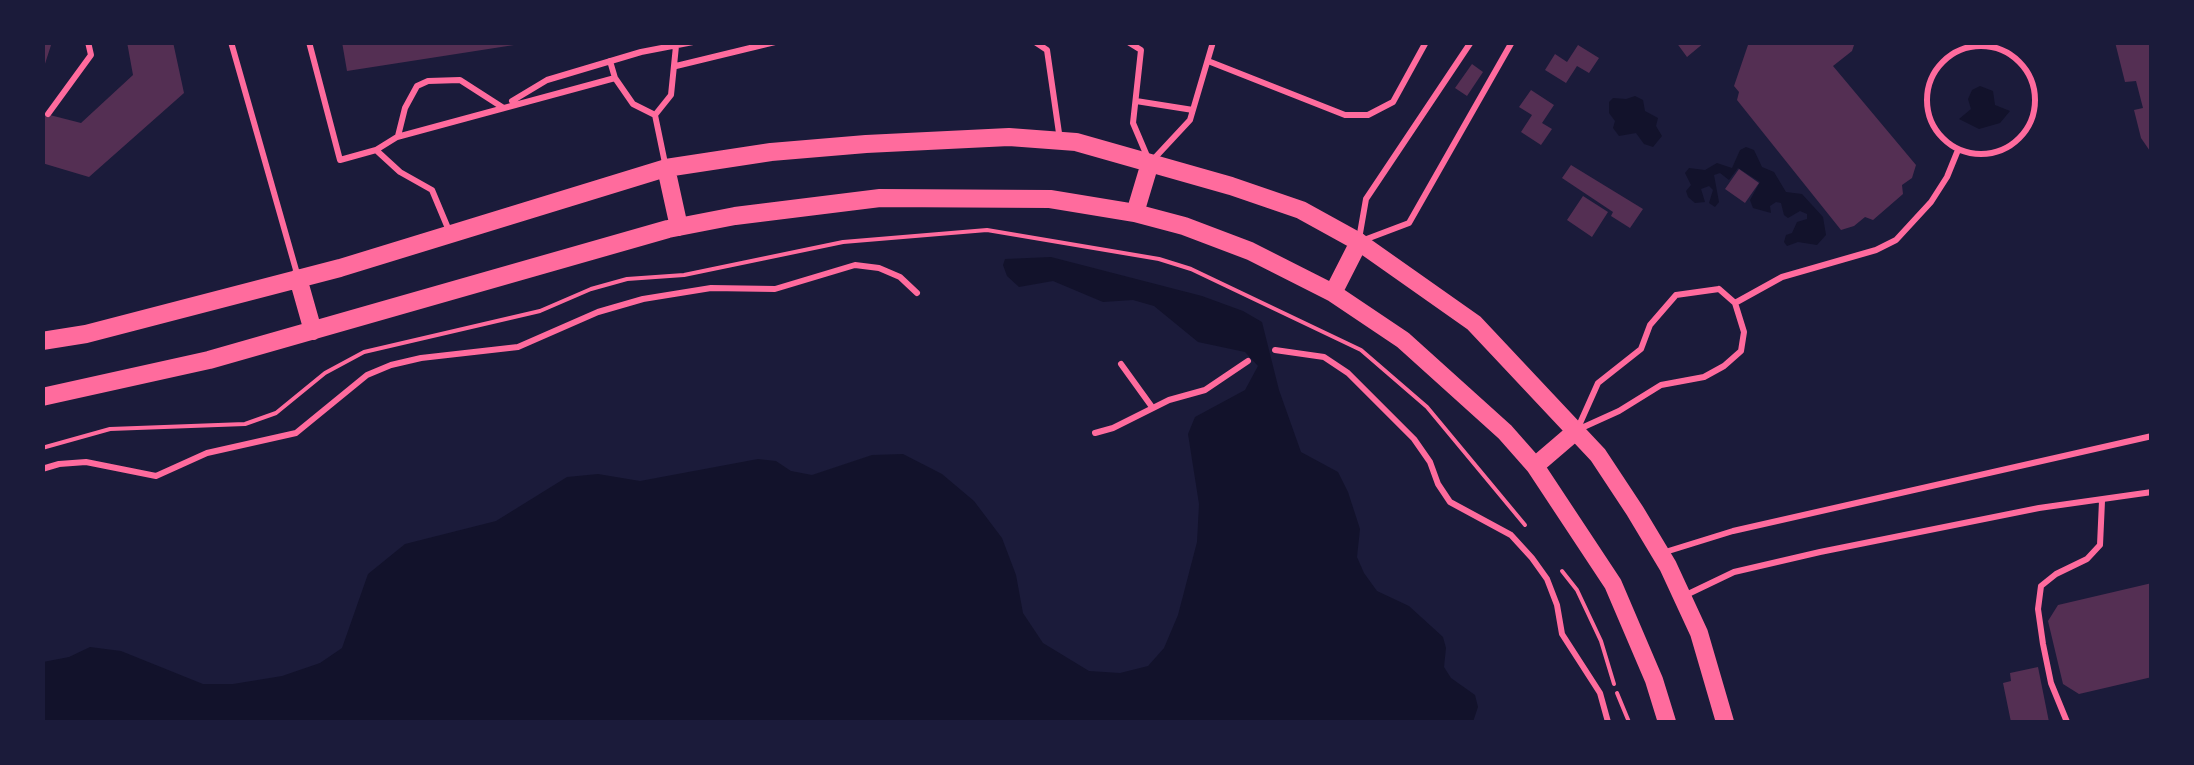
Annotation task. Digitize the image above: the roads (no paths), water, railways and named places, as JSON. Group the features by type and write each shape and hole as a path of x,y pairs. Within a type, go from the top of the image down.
{"street":[{"path":"42,341 86,334 298,278 666,168 770,152 866,144 1010,137 1076,142 1301,210 1358,242 1474,323 1598,455 1660,553 1699,634 1725,722"},
{"path":"1135,213 1155,164"},
{"path":"666,168 679,228"},
{"path":"42,397 209,360 679,228 751,213 880,198 1050,199 1135,213 1184,226 1250,251 1334,292 1403,340 1505,432 1536,466 1613,584 1654,680 1666,722"},
{"path":"1334,292 1358,242"},
{"path":"298,278 313,331"},
{"path":"1536,466 1577,430"}],"lane":[{"path":"48,114 91,55 88,42"},
{"path":"231,42 298,278"},
{"path":"309,42 340,160 376,150 397,137 616,78"},
{"path":"502,107 547,80 693,42"},
{"path":"676,66 774,42"},
{"path":"1035,42 1047,50 1060,141"},
{"path":"1128,42 1142,46 1134,123 1155,164 1190,120 1213,42"},
{"path":"1208,61 1345,115 1368,115 1392,102 1426,42"},
{"path":"1358,242 1366,199 1471,42"},
{"path":"1358,242 1408,223 1512,42"},
{"path":"1996,45 2017,58 2029,73 2035,91 2030,124 2012,145 1995,152 1976,154 1958,150 1934,128 1926,97 1929,81 1937,67 1963,48 1996,45"},
{"path":"666,168 656,115 671,95 676,46"},
{"path":"610,61 632,104 656,115"},
{"path":"397,137 405,108 417,86 428,81 460,80 502,107"},
{"path":"1136,101 1193,110"},
{"path":"376,150 400,172 432,190 451,234"},
{"path":"1735,303 1782,277 1876,250 1896,240 1931,202 1958,150"},
{"path":"42,469 86,462 156,476 208,452 296,433 367,374 390,365 533,343 598,312 643,298 711,288 776,289 855,265 900,276 917,293"},
{"path":"1719,289 1735,303 1744,332 1741,351 1724,366 1704,376 1662,385 1618,412 1577,430 1598,384 1640,349 1650,325 1676,295 1719,289"},
{"path":"1275,350 1324,357 1348,373 1414,440 1450,502 1510,535 1532,558 1547,579 1558,605 1562,634 1600,694 1608,722"},
{"path":"1094,433 1113,428 1152,407 1206,390 1248,362"},
{"path":"1121,364 1152,407"},
{"path":"1660,553 1751,527 2152,436"},
{"path":"1682,596 1734,572 1820,552 2039,508 2152,492"},
{"path":"2067,722 2052,684 2044,644 2038,608 2040,586 2087,560 2100,545 2102,501"}]}
